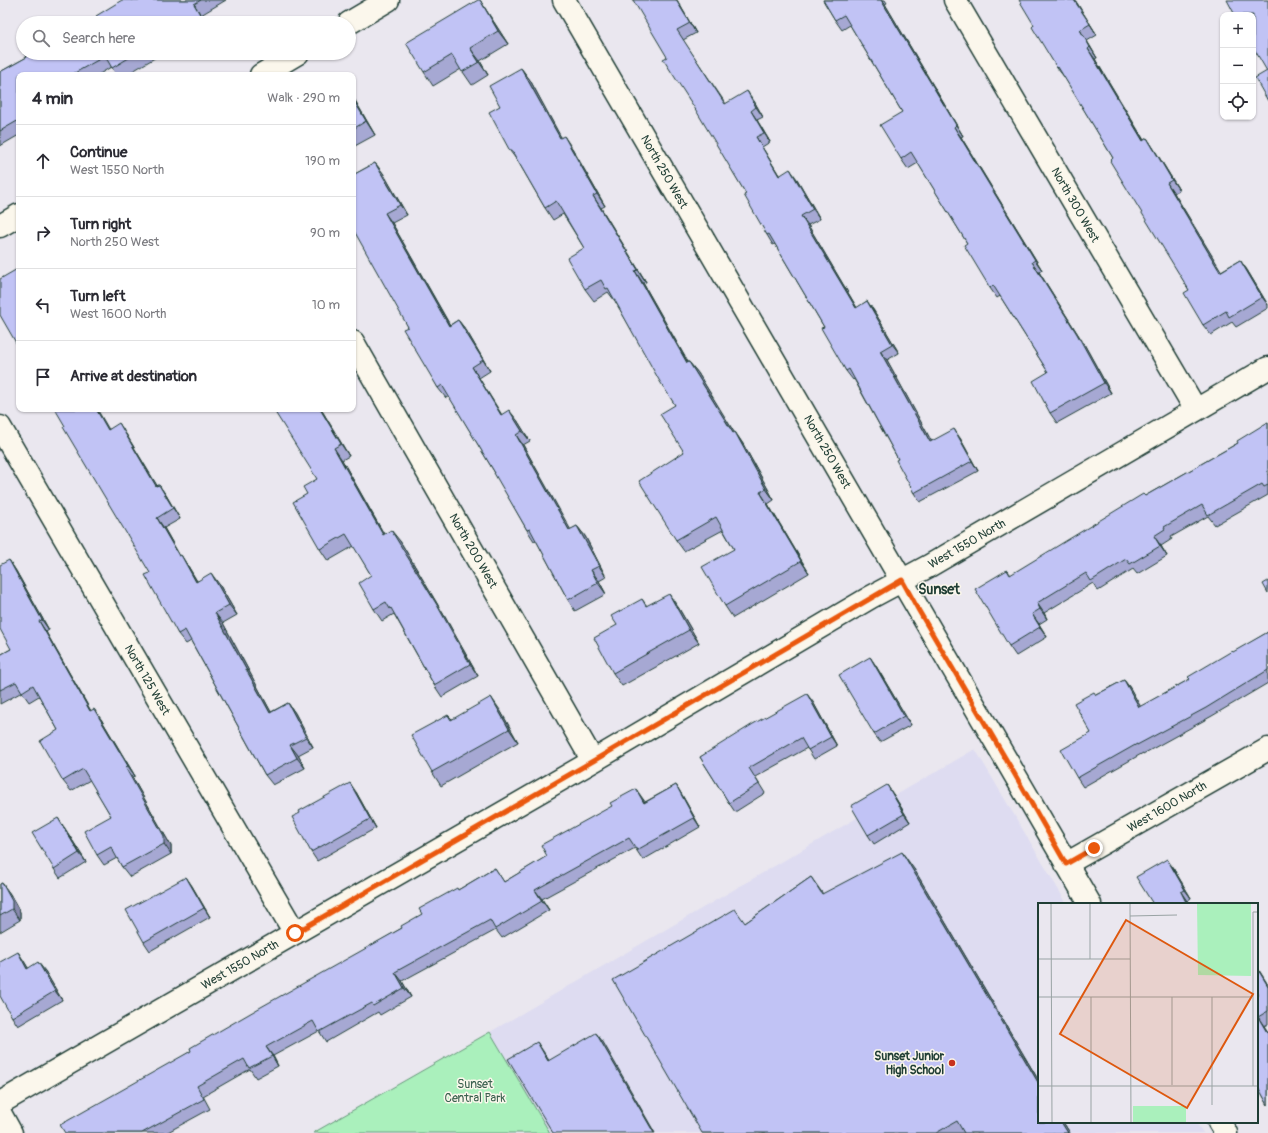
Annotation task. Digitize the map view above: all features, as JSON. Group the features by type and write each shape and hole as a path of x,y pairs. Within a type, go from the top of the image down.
{"street":[{"path":"356,19 388,0"},
{"name":"North 250 West","path":"564,0 1089,903"},
{"name":"North 300 West","path":"954,0 1196,410"},
{"path":"266,72 286,60"},
{"path":"0,226 16,217"},
{"name":"North 200 West","path":"356,347 593,761"},
{"name":"West 1550 North","path":"0,1103 593,761 1268,368"},
{"name":"North 125 West","path":"0,427 295,933"},
{"name":"West 1600 North","path":"1066,864 1268,749"},
{"path":"0,1113 11,1133"},
{"path":"1220,1123 1226,1133"}],"shaded area":[{"path":"975,749 1066,903 1038,903 1038,1123 1197,1123 1203,1133 550,1133 490,1032"}],"green space":[{"name":"Sunset Central Park","path":"490,1032 550,1133 313,1133"}],"building":[{"path":"122,0 201,0 194,4 201,16 96,16"},
{"path":"480,0 498,31 470,48 479,62 462,72 452,55 424,72 406,43"},
{"path":"633,0 676,0 690,23 677,30 725,104 747,91 756,107 751,111 764,133 756,137 779,176 790,169 813,209 801,216 856,308 867,301 892,344 880,351 930,442 954,429 972,461 914,493 896,460 898,459 849,369 846,371 821,328 824,327 769,234 767,235 744,195 746,194 694,107 663,59 667,57"},
{"path":"823,0 881,0 956,125 954,127 1035,260 1032,262 1077,334 1104,383 1050,413 1033,381 1048,372 993,285 990,288 964,245 967,243 911,152 901,159 880,125 902,112 844,15 835,20"},
{"path":"1019,0 1074,0 1090,24 1080,30 1090,47 1088,49 1143,141 1147,138 1172,180 1167,183 1220,272 1240,260 1262,297 1229,317 1226,311 1203,325 1184,293 1189,290 1110,161 1113,158 1032,27 1034,25"},
{"path":"1227,0 1268,0 1268,101 1256,80 1256,77 1267,71 1256,52 1256,12 1233,12"},
{"path":"22,60 98,60 76,72 16,72 16,122 0,131 0,72"},
{"path":"107,60 125,60 112,68"},
{"path":"521,68 560,138 564,136 597,194 593,196 638,270 635,271 687,363 689,362 733,433 735,432 766,489 760,492 801,561 725,606 702,567 734,549 716,517 676,540 639,481 684,452 660,414 675,405 659,380 608,288 606,289 601,280 585,289 567,258 584,248 556,201 545,208 512,151 510,151 489,112 500,106 489,86"},
{"path":"356,104 366,121 356,127"},
{"path":"375,163 400,205 385,213 449,326 458,320 483,360 472,367 501,415 509,410 522,431 516,435 569,530 577,526 599,566 591,570 598,583 568,600 530,529 527,530 495,473 442,385 438,388 403,329 408,327 356,234 356,173"},
{"path":"16,270 16,343 0,315 0,279"},
{"path":"57,412 98,412 108,430 119,423 156,486 159,485 173,508 157,518 179,556 181,555 196,582 211,573 229,605 215,613 270,713 288,703 306,737 290,745 297,758 265,775 185,630 178,634 145,575 150,573 63,427 65,426"},
{"path":"275,412 322,412 341,444 334,448 383,535 391,530 437,605 470,664 434,685 391,608 390,609 386,602 374,609 359,583 371,575 346,534 320,549 293,502 307,494 303,487 317,479"},
{"path":"1268,422 1268,485 1264,487 1262,484 1208,515 1202,505 1164,527 1165,529 1154,536 1160,546 1130,564 1126,559 1091,581 1086,573 1037,603 1040,609 1032,614 1040,627 1009,646 975,589 1007,570 1010,575 1143,494 1145,496 1238,443 1237,441"},
{"path":"9,560 42,620 39,621 90,711 94,709 128,766 125,767 164,836 164,844 122,867 111,847 97,855 84,831 111,816 83,769 63,781 40,741 58,730 33,685 22,692 16,682 0,690 0,655 11,649 0,629 0,565"},
{"path":"1268,581 1268,593 1263,584"},
{"path":"669,594 689,630 613,673 594,638 617,625 611,616 642,599 646,606"},
{"path":"1268,632 1268,670 1206,708 1137,744 1077,778 1061,750 1091,733 1074,703 1094,692 1096,695 1124,680 1139,707 1190,679 1188,677 1232,651 1233,652"},
{"path":"870,657 904,716 874,734 839,675"},
{"path":"807,694 831,737 808,750 801,738 749,768 759,784 729,803 700,757 753,724"},
{"path":"491,697 509,729 432,772 411,735 448,715 451,720"},
{"path":"350,783 370,819 311,852 292,817 300,813 299,811"},
{"path":"676,785 694,818 637,850 629,838 535,890 542,901 495,929 490,920 395,972 404,988 373,1006 372,1003 319,1032 313,1021 266,1047 272,1056 249,1068 244,1059 197,1086 204,1099 142,1133 65,1133 60,1125 191,1051 190,1048 261,1007 402,928 401,926 422,914 419,909 457,888 458,890 495,868 504,882 547,856 541,845 612,806 610,803 636,789 644,803"},
{"path":"887,785 904,814 868,835 851,806"},
{"path":"58,818 79,853 54,869 32,833"},
{"path":"902,852 1038,1082 1038,1123 1062,1123 1068,1133 964,1133 957,1121 936,1133 702,1133 613,980 735,909 745,923 811,877 822,894"},
{"path":"1167,859 1185,890 1181,892 1186,903 1152,903 1136,877"},
{"path":"186,877 204,908 144,942 126,910"},
{"path":"2,883 12,901 12,909 0,916 0,884"},
{"path":"18,952 27,969 38,962 55,991 12,1017 0,996 0,962"},
{"path":"1258,970 1268,986 1268,1011 1258,1017"},
{"path":"1258,1017 1268,1034 1268,1105 1258,1087"},
{"path":"596,1033 654,1133 553,1133 508,1059 537,1042 548,1061"}],"place":[{"name":"Sunset Junior High School","path":"952,1063"}],"district":[{"name":"Sunset","path":"939,589"}],"route":[{"path":"295,933 902,580 1066,864 1094,848"}]}
